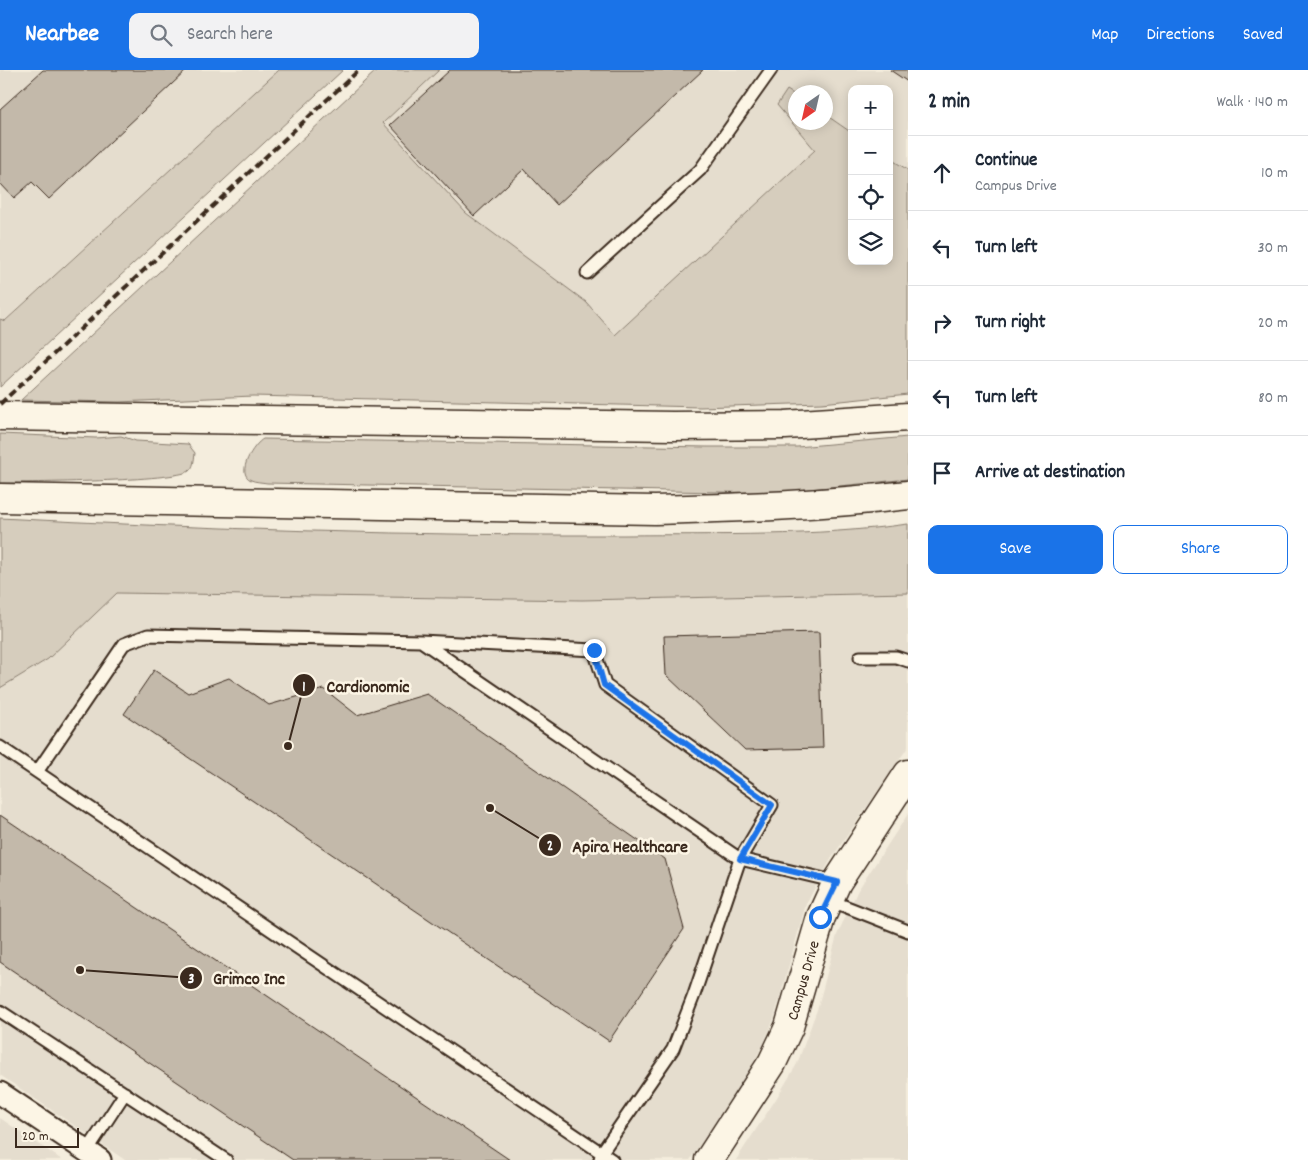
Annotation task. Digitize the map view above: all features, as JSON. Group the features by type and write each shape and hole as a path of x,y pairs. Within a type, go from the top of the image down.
{"main road":[{"path":"0,416 701,426 785,426 908,417"},
{"path":"0,498 655,510 756,508 850,502 908,495"},
{"name":"Campus Drive","path":"709,1160 759,1085 785,1036 820,917 833,891 908,774"}],"street":[{"path":"0,1093 93,1156"}],"lane":[{"path":"587,273 700,170 771,70"},
{"path":"37,772 124,644 148,635 421,641 594,650 604,685 772,805 740,859 694,995 673,1049 601,1156"},
{"path":"421,641 740,859 833,891 908,931"},
{"path":"860,656 896,657 908,661"},
{"path":"0,747 601,1156 612,1160"},
{"path":"0,1011 226,1160"},
{"path":"93,1156 125,1093"}],"shaded area":[{"path":"0,70 279,70 4,321 0,319"},
{"path":"279,70 343,70 0,387 0,319 5,321"},
{"path":"377,70 439,70 383,123 466,213 586,302 615,335 815,150 798,130 833,130 833,120 848,130 848,265 893,265 893,161 908,170 908,394 822,403 700,407 253,396 119,402 21,400"},
{"path":"439,70 908,70 908,170 893,161 893,85 848,85 848,130 833,120 833,85 788,85 788,91 777,105 788,118 788,130 798,130 815,150 615,335 510,246 466,213 383,123"},
{"path":"788,91 788,118 777,105"},
{"path":"0,434 96,438 121,436 136,441 188,444 195,453 191,469 178,474 99,481 0,483"},
{"path":"908,437 908,479 771,493 267,483 251,480 245,471 245,465 251,452 263,439 797,447"},
{"path":"0,518 312,531 547,535 802,533 908,524 908,593 582,600 117,593 48,659 0,688"},
{"path":"116,593 582,600 908,593 908,747 831,859 806,904 774,1019 763,1045 747,1074 690,1160 125,1160 0,1075 0,688 48,659"},
{"path":"908,814 908,1160 736,1160 797,1064 818,1007 837,935 858,890"},
{"path":"0,1118 62,1160 0,1160"}],"building":[{"path":"43,70 187,70 49,199 32,182 14,198 0,183 0,109"},
{"path":"450,70 703,70 557,205 524,169 474,216 390,125"},
{"path":"890,70 908,70 908,82"},
{"path":"819,632 823,748 745,750 666,675 664,636"},
{"path":"154,670 188,693 229,678 269,705 324,689 357,715 427,694 665,859 684,929 609,1041 124,714"},
{"path":"0,815 510,1160 293,1160 0,962"}],"railway":[{"path":"0,404 359,70"}],"place":[{"name":"Cardionomic","path":"288,746"},
{"name":"Apira Healthcare","path":"490,808"},
{"name":"Grimco Inc","path":"80,970"}],"route":[{"path":"594,650 604,685 772,805 740,859 837,882 820,917"}]}
